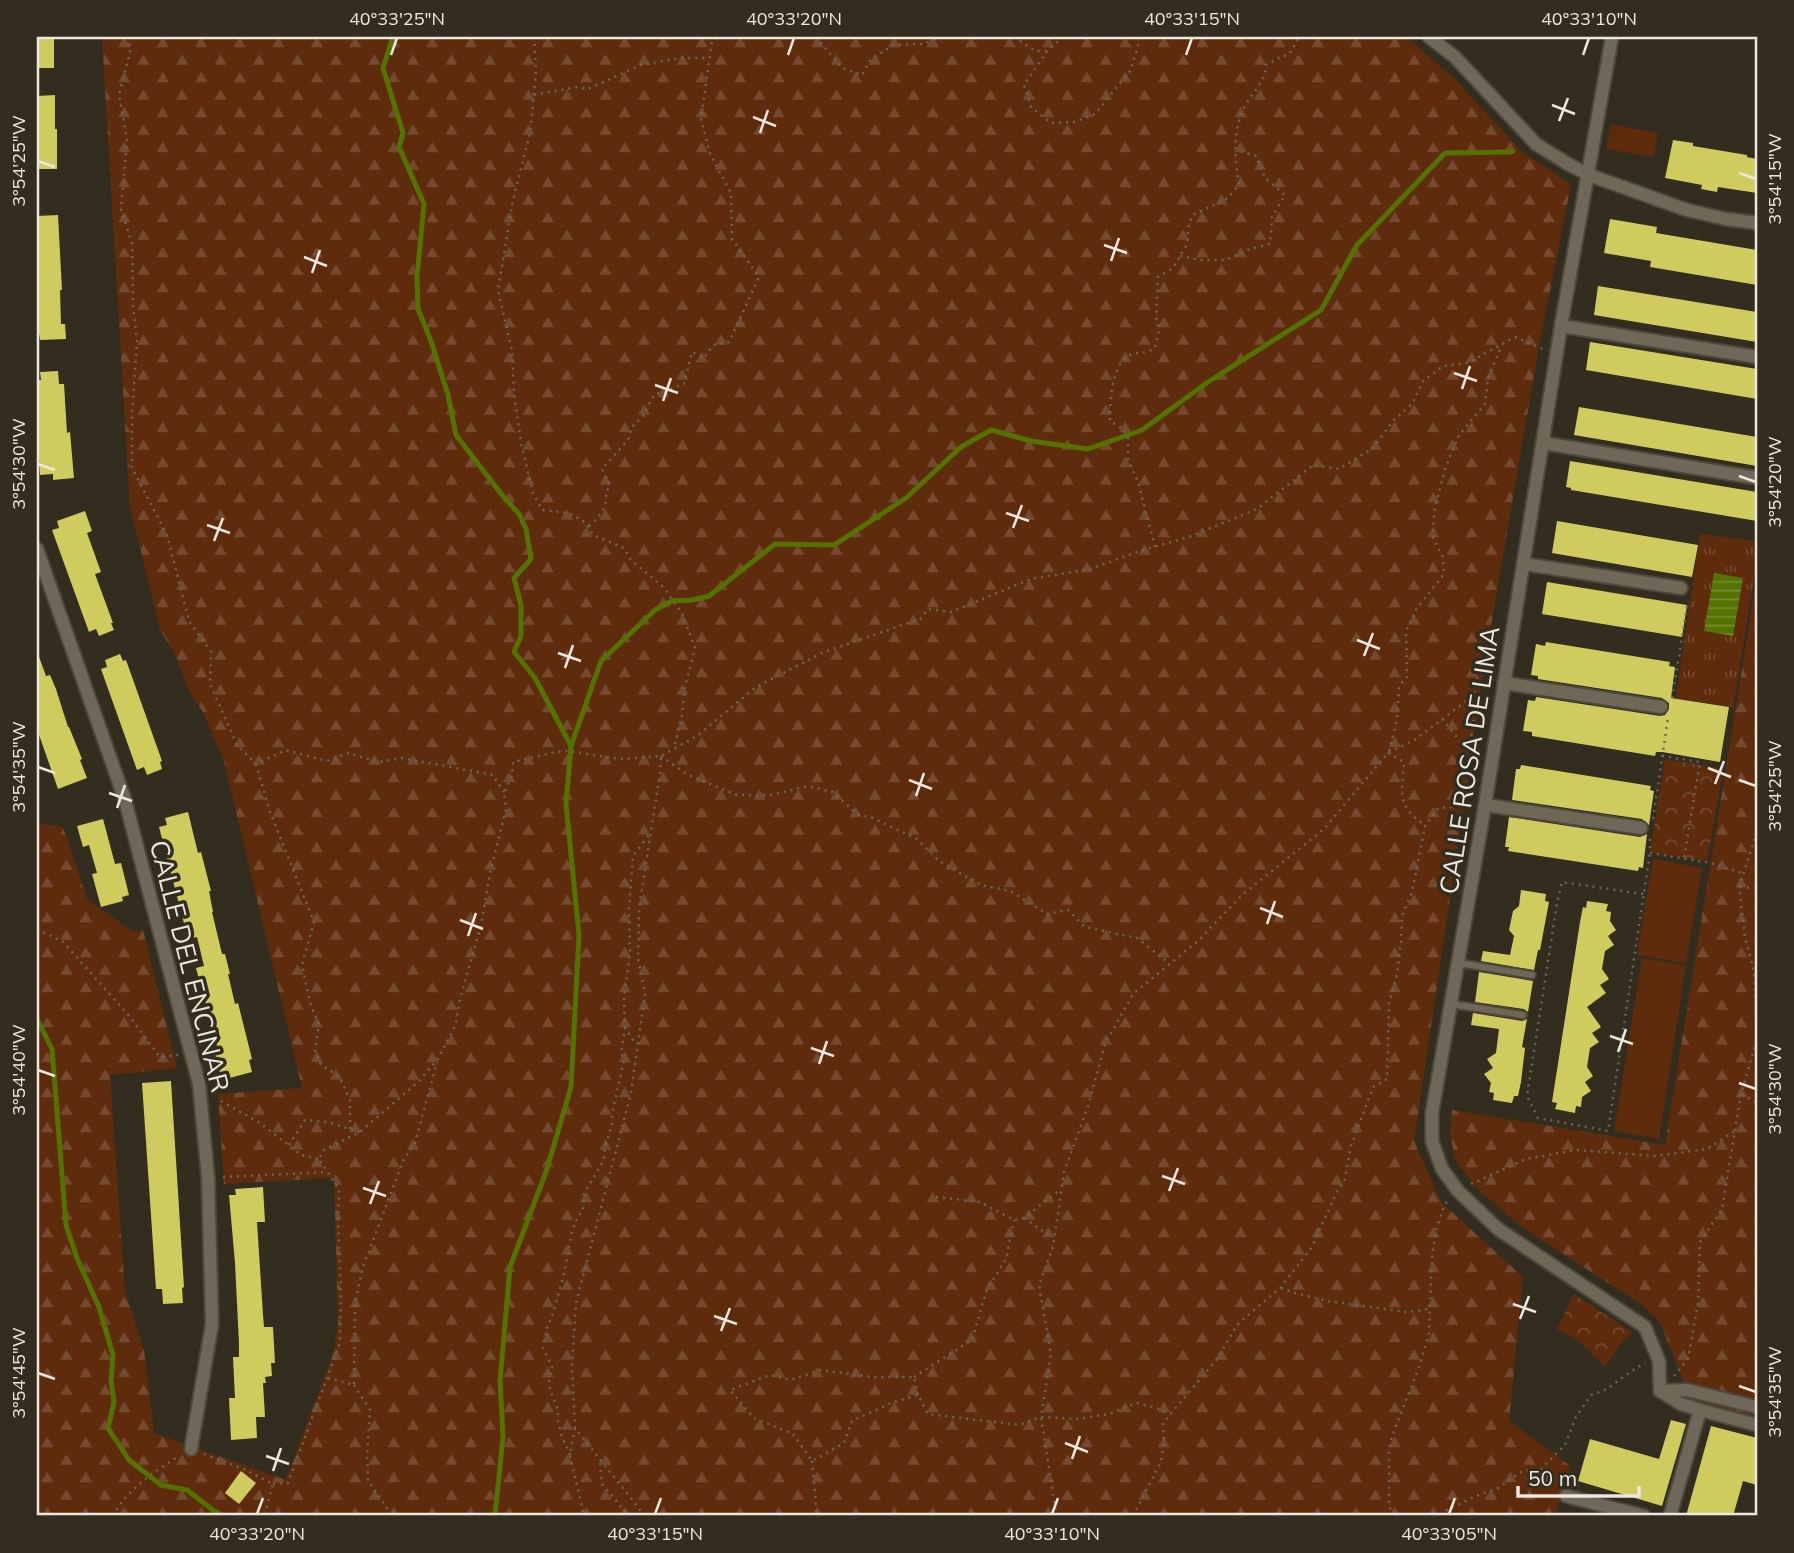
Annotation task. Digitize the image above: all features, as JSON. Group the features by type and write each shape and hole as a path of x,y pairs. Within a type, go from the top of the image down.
{"street":[{"path":"1429,37 1455,57 1536,144 1589,175 1687,210 1757,223"},
{"name":"CALLE ROSA DE LIMA","path":"1612,37 1561,326 1433,1113 1432,1141 1442,1170 1458,1191 1498,1229 1645,1327 1657,1357 1660,1391"},
{"path":"1561,326 1757,357"},
{"path":"1543,443 1757,478"},
{"name":"CALLE DEL ENCINAR","path":"37,549 125,800 199,1084 208,1177 212,1324 191,1449"},
{"path":"1524,564 1681,588"},
{"path":"1504,683 1661,707"},
{"path":"1485,804 1641,828"},
{"path":"1660,1391 1687,1390 1757,1408"},
{"path":"1660,1391 1681,1404 1757,1425"},
{"path":"1670,1516 1700,1410"},
{"path":"1566,1496 1644,1516"}],"lane":[{"path":"1459,963 1532,975"},
{"path":"1451,1004 1523,1015"}],"path":[{"path":"127,37 131,48 119,95 127,141 121,209 132,244 133,306 137,341 132,414 132,468 167,535 189,621 211,652 209,684 237,745 256,764 270,812 314,922 302,965 311,1006 319,1024 315,1052 321,1065 339,1076 350,1100 350,1129"},
{"path":"534,37 536,71 530,133 513,200 498,290 512,351 518,418 533,493 542,510 569,512 589,526 593,535 624,548 631,559 663,587 682,613 695,648 684,687 682,715 674,749"},
{"path":"589,526 606,506 605,493 610,486 602,469 628,440 632,428 643,416 654,395 684,384 692,352 704,358 713,345 729,342 759,277 732,239 731,193 710,154 701,119 712,42 719,37"},
{"path":"816,37 842,68 862,75 871,59 894,45 924,44 939,37"},
{"path":"1014,37 1035,51 1047,51"},
{"path":"1063,37 1047,51 1024,85 1031,107 1051,123 1074,122 1095,114 1130,71 1138,47 1138,37"},
{"path":"1155,547 1138,482 1128,460 1128,438 1123,429 1111,421 1110,397 1120,363 1131,354 1147,353 1155,348 1159,330 1156,317 1158,277 1173,268 1187,244 1189,223 1193,215 1228,198 1239,185 1236,132 1244,108 1266,75 1266,65 1289,55 1298,37"},
{"path":"534,95 577,87 589,89 641,65 680,58 710,58"},
{"path":"1180,256 1200,260 1226,260 1250,249 1270,244 1272,217 1285,195 1265,178 1255,156 1236,150"},
{"path":"504,793 512,776 513,762 567,751 621,759 661,756 697,736 756,687 824,652 920,619 928,609 951,612 1031,579 1090,569 1191,536 1257,509 1313,465 1339,469 1373,448 1393,421 1412,404 1423,381 1443,366 1468,363 1515,337 1539,349 1557,353"},
{"path":"1388,753 1397,720 1399,686 1407,677 1406,631 1417,608 1444,574 1443,557 1433,538 1434,512 1445,469 1460,435 1485,404 1488,378 1502,345"},
{"path":"1643,894 1562,882 1527,1096 1538,1118 1608,1131 1650,852 1651,828 1690,590 1681,588"},
{"path":"1058,1516 1041,1416 1051,1354 1039,1285 1053,1247 1064,1172 1088,1105 1105,1044 1133,994 1199,940 1242,895 1324,829 1388,753 1416,739 1474,695 1482,656 1486,655 1504,683"},
{"path":"1133,1516 1161,1462 1163,1423 1217,1358 1237,1325 1281,1287 1312,1247 1345,1179 1352,1146 1373,1087 1387,1079 1389,1004 1397,974 1402,916 1412,892 1425,826 1438,808 1452,807 1463,787 1474,719 1471,697"},
{"path":"1442,719 1469,752"},
{"path":"256,764 286,750 327,761 348,753 379,762 402,758 494,775 504,793 506,810 456,1024 438,1059 415,1143 403,1161 363,1267 355,1303 354,1385 370,1410 368,1481 390,1516"},
{"path":"1388,753 1404,762 1401,797 1410,816 1425,826"},
{"path":"661,756 688,775 737,795 771,795 808,786 833,792 857,814 873,818 917,839 939,861 981,885 1010,891 1047,914 1068,910 1085,927 1137,938 1170,964"},
{"path":"570,1455 575,1428 572,1365 576,1303 631,1093 645,994 638,958 639,909 661,756"},
{"path":"1662,756 1700,762 1684,858"},
{"path":"584,1516 570,1455 558,1422 558,1410 549,1380 552,1367 543,1348 565,1269 572,1231 583,1211 584,1195 604,1160 612,1124 624,1060 621,1053 630,952 629,910 633,856 651,832"},
{"path":"1660,1391 1688,1359 1698,1303 1700,1242 1722,1209 1741,1094 1757,1038 1754,971 1745,938 1739,887 1757,832"},
{"path":"1650,852 1711,863 1742,873"},
{"path":"1739,887 1757,888"},
{"path":"37,929 63,942 130,1017 160,1057 192,1054"},
{"path":"1754,971 1757,967"},
{"path":"1754,971 1757,976"},
{"path":"625,1028 637,1046"},
{"path":"319,1159 324,1150 360,1132 418,1082 438,1059"},
{"path":"1741,1094 1757,1103"},
{"path":"113,1516 119,1504 149,1475 191,1449 244,1469 273,1484 288,1483 340,1343 339,1189 319,1159 302,1155 260,1123 220,1101"},
{"path":"289,1145 305,1120 327,1122 360,1132"},
{"path":"1394,1516 1389,1505 1389,1451 1429,1334 1432,1256 1436,1230 1445,1204 1458,1191 1527,1159 1577,1150 1654,1156 1707,1149 1735,1131"},
{"path":"208,1177 328,1172"},
{"path":"936,1197 979,1202 1014,1220 1024,1218 1061,1189"},
{"path":"1024,1218 1054,1238"},
{"path":"817,1516 812,1461 793,1434 754,1418 730,1390 770,1375 790,1380 821,1370 872,1377 914,1377 972,1340 987,1289 1006,1259 1014,1220"},
{"path":"1281,1287 1327,1301 1407,1312 1429,1309"},
{"path":"1441,1516 1447,1510 1498,1488 1522,1471 1541,1469 1565,1445 1576,1417 1591,1395 1607,1389 1657,1357"},
{"path":"914,1377 918,1395 928,1414 1019,1425 1041,1416 1077,1419 1110,1414 1137,1403 1157,1408 1170,1415"},
{"path":"327,1378 354,1385"},
{"path":"812,1461 844,1443 852,1421 891,1402 918,1395"},
{"path":"575,1428 645,1516"},
{"path":"600,1459 603,1484 629,1516"},
{"path":"264,1516 273,1484"}],"green space":[{"path":"102,37 1406,37 1454,78 1522,152 1571,184 1539,346 1486,655 1414,1141 1441,1202 1523,1277 1509,1421 1570,1466 1555,1516 37,1516 37,823 63,827 87,899 133,932 143,930 177,1068 110,1075 125,1291 144,1350 154,1433 286,1480 333,1354 338,1325 334,1178 224,1184 218,1094 302,1088 224,761 203,712 190,693 176,657 160,629 130,507"},
{"path":"1611,124 1658,133 1653,157 1606,149"},
{"path":"1700,534 1757,541 1757,560 1733,707 1676,698"},
{"path":"1757,576 1757,1420 1686,1400 1687,1390 1660,1322 1642,1305 1522,1227 1478,1190 1455,1159 1450,1134 1452,1110 1665,1145"},
{"path":"1665,759 1723,769 1707,861 1650,853"},
{"path":"1653,859 1702,868 1686,963 1637,955"},
{"path":"1642,958 1686,965 1659,1139 1614,1131"},
{"path":"1574,1294 1633,1333 1623,1341 1605,1367 1578,1340 1557,1329"}],"shaded area":[{"path":"1714,573 1743,578 1733,636 1704,631"}],"building":[{"path":"37,37 54,37 54,68 37,68"},
{"path":"55,95 57,169 37,169 37,96"},
{"path":"1673,140 1757,159 1757,193 1718,187 1717,192 1701,189 1702,185 1665,178"},
{"path":"58,215 61,324 65,324 66,339 40,340 39,332 37,333 37,216"},
{"path":"1610,219 1657,227 1656,233 1757,250 1757,285 1650,267 1651,261 1604,253"},
{"path":"1598,286 1757,312 1757,342 1594,315"},
{"path":"1590,342 1757,369 1757,399 1586,370"},
{"path":"58,371 59,384 64,384 67,433 70,432 74,478 53,480 53,474 40,475 37,380 41,380 40,372"},
{"path":"1579,407 1757,437 1757,466 1574,435"},
{"path":"1570,461 1757,492 1757,521 1571,490 1566,487"},
{"path":"85,511 92,531 87,533 101,572 95,574 114,630 99,636 96,629 89,632 52,530 59,528 57,521"},
{"path":"1557,521 1698,545 1692,577 1552,553"},
{"path":"1547,582 1687,605 1682,637 1542,614"},
{"path":"1546,642 1670,662 1669,666 1675,667 1671,698 1729,707 1720,762 1662,752 1656,752 1655,756 1532,736 1532,732 1523,731 1528,700 1535,701 1536,697 1660,716 1665,715 1669,709 1669,703 1662,698 1538,679 1538,676 1531,675 1536,644 1545,646"},
{"path":"38,654 46,676 50,675 56,689 87,778 58,789 37,729"},
{"path":"120,654 123,661 126,660 162,761 162,769 147,775 144,767 137,770 101,669 107,667 105,660"},
{"path":"1521,765 1651,786 1650,790 1654,791 1649,825 1642,819 1512,800 1516,769 1520,769"},
{"path":"188,812 211,891 212,912 222,954 225,954 235,1004 238,1003 252,1059 249,1060 252,1072 222,1080 213,1047 217,1046 196,968 204,966 197,937 188,939 159,827 167,825 165,818"},
{"path":"1509,817 1640,837 1647,834 1643,868 1639,867 1638,871 1508,851 1509,847 1505,847"},
{"path":"103,819 115,864 121,863 129,895 122,897 123,901 101,907 92,874 97,873 89,845 83,847 77,826"},
{"path":"1521,890 1546,894 1545,901 1549,902 1534,970 1481,961 1483,951 1510,955 1514,936 1509,930 1513,911 1519,906"},
{"path":"1587,901 1608,904 1606,911 1611,912 1610,921 1616,930 1608,936 1614,945 1605,951 1602,969 1609,979 1600,985 1606,993 1587,1007 1601,1027 1592,1033 1599,1042 1590,1048 1587,1067 1593,1076 1585,1082 1591,1091 1582,1097 1581,1107 1576,1106 1575,1113 1555,1109 1557,1103 1552,1102 1580,922"},
{"path":"1479,972 1533,981 1528,1012 1524,1009 1475,1002"},
{"path":"1473,1013 1522,1021 1527,1019 1522,1047 1525,1048 1521,1082 1518,1096 1514,1096 1512,1103 1493,1100 1494,1093 1489,1092 1491,1083 1484,1074 1493,1068 1487,1059 1496,1053 1499,1029 1471,1025"},
{"path":"171,1081 184,1287 183,1303 163,1304 162,1289 156,1289 142,1083"},
{"path":"263,1187 265,1222 257,1222 263,1315 264,1327 273,1327 275,1363 271,1363 272,1376 265,1377 266,1383 263,1383 265,1417 256,1417 257,1438 231,1440 229,1398 235,1398 233,1357 239,1357 239,1344 229,1195 236,1195 235,1189"},
{"path":"1671,1420 1686,1424 1662,1506 1578,1481 1590,1439 1659,1459"},
{"path":"1711,1426 1757,1438 1757,1485 1743,1481 1733,1516 1686,1516"},
{"path":"241,1471 256,1483 239,1504 225,1493"}],"waterway":[{"path":"393,37 383,68 403,133 399,147 424,204 417,277 418,309 448,395 456,435 519,514 526,529 531,559 514,578 521,605 521,636 514,652 535,678 571,746"},
{"path":"495,1516 503,1436 500,1381 510,1267 546,1172 571,1087 579,935 566,804 571,746 601,661 655,610 672,601 709,596 775,544 834,545 906,498 961,447 991,430 1031,441 1088,449 1142,430 1208,382 1321,310 1357,245 1445,153 1512,152"},
{"path":"37,1019 52,1049 66,1225 77,1258 99,1307 113,1355 111,1381 114,1402 108,1428 129,1460 161,1485 187,1490 224,1516"}]}
